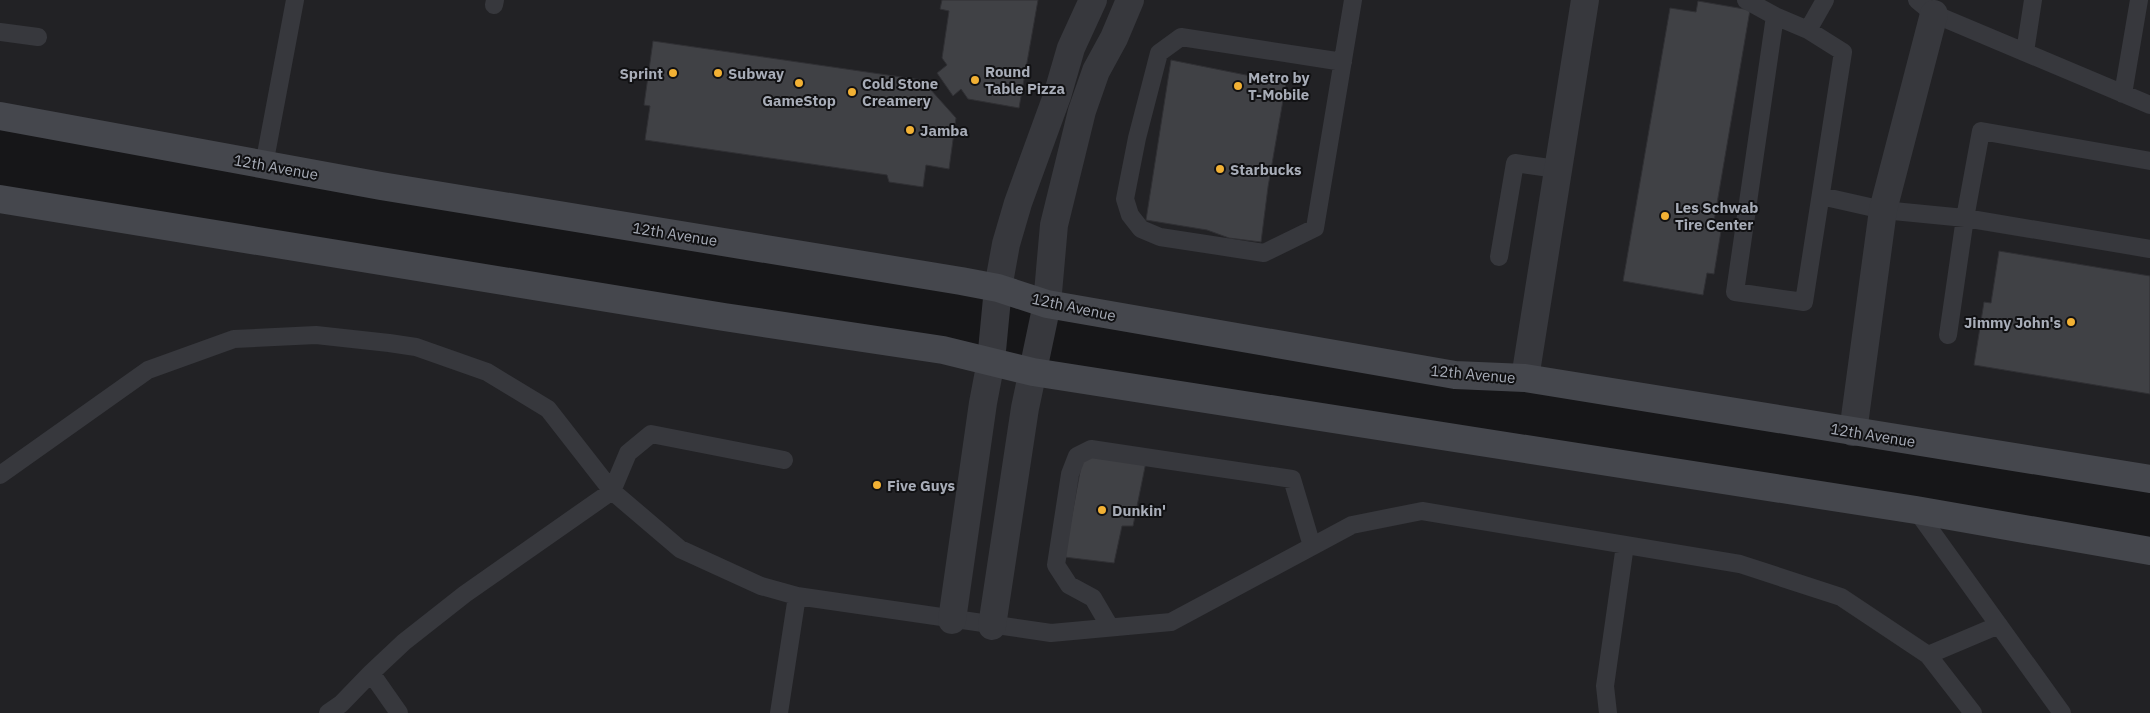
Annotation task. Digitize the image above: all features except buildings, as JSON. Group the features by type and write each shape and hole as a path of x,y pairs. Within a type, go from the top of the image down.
{"main road":[{"name":"12th Avenue","path":"0,116 264,165 998,288 1047,304 1455,375 1525,378 2150,480"},
{"path":"0,198 724,317 943,350 1034,372 1916,510 2150,551"}],"street":[{"path":"952,620 983,403 991,361 998,288 1006,244 1071,48 1093,0"},
{"path":"992,626 1025,408 1047,304 1054,225 1082,111 1096,71 1114,38 1130,0"},
{"path":"1525,378 1585,0"},
{"path":"1853,432 1883,210 1930,5"}],"lane":[{"path":"264,165 295,0"},
{"path":"1343,62 1180,37 1159,53 1137,138 1125,199 1130,215 1141,229 1160,237 1264,254 1315,228 1343,62 1353,0"},
{"path":"1746,0 1775,16 1808,30 1843,52 1804,302 1735,292 1775,16"},
{"path":"1808,30 1825,0"},
{"path":"2025,52 2033,0"},
{"path":"2123,94 2139,0"},
{"path":"1930,5 2025,52 2150,105"},
{"path":"0,32 38,37"},
{"path":"1948,335 1965,218 1981,131 2150,161"},
{"path":"1499,257 1515,163 1557,169"},
{"path":"1821,196 1883,210 1965,218 2150,249"},
{"path":"0,475 148,370 234,339 316,335 416,347 487,372 548,409 612,491 680,549 761,586 797,596 992,626 1051,633 1171,622 1352,525 1422,511 1740,564 1841,596 1928,655 1972,713"},
{"path":"328,713 340,704 404,642 464,594 612,491 628,453 651,434 784,460"},
{"path":"1110,627 1093,598 1069,585 1056,565 1070,474 1077,456 1092,449 1292,478 1312,546"},
{"path":"1916,510 2062,713"},
{"path":"1608,713 1605,686 1625,545"},
{"path":"779,713 797,596"},
{"path":"1928,655 1999,625"},
{"path":"371,673 399,713"}],"shaded area":[{"path":"0,0 2150,0 2150,479 0,116"},
{"path":"0,199 2150,551 2150,713 0,713"}],"place":[{"name":"Sprint","path":"673,73"},
{"name":"Subway","path":"718,73"},
{"name":"Round Table Pizza","path":"975,80"},
{"name":"GameStop","path":"799,83"},
{"name":"Metro by T-Mobile","path":"1238,86"},
{"name":"Cold Stone Creamery","path":"852,92"},
{"name":"Jamba","path":"910,130"},
{"name":"Starbucks","path":"1220,169"},
{"name":"Les Schwab Tire Center","path":"1665,216"},
{"name":"Jimmy John's","path":"2071,322"},
{"name":"Five Guys","path":"877,485"},
{"name":"Dunkin'","path":"1102,510"}]}
